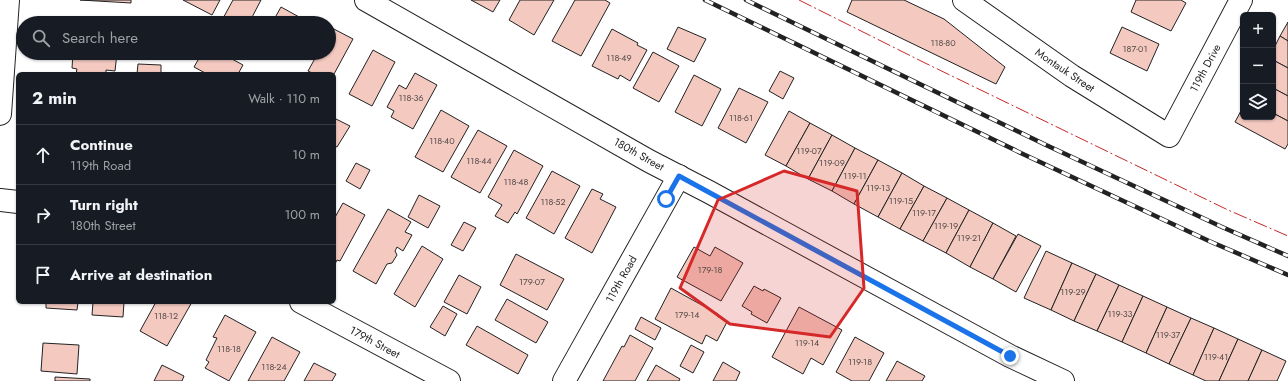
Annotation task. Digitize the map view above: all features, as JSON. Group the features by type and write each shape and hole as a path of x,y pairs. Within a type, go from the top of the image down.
{"street":[{"path":"0,114 8,0"},
{"name":"180th Street","path":"366,0 642,157 1010,356 1063,381"},
{"name":"Montauk Street","path":"964,0 1072,76 1169,136"},
{"name":"119th Drive","path":"1169,136 1241,0"},
{"name":"119th Road","path":"564,381 679,176"},
{"path":"0,200 16,202"},
{"name":"179th Street","path":"305,304 449,381"}],"highlighted area":[{"path":"784,171 857,191 864,288 830,337 730,324 680,288 718,200"}],"building":[{"path":"80,0 131,0 131,3"},
{"path":"183,0 220,0 212,15"},
{"path":"233,0 261,0 253,16 224,16"},
{"path":"471,0 500,0 493,12"},
{"path":"520,0 554,0 534,35 509,20"},
{"path":"575,0 605,0 610,3 581,56 552,41"},
{"path":"852,0 904,0 944,19 1005,67 996,84 847,12"},
{"path":"1136,0 1181,0 1186,3 1171,31 1131,12"},
{"path":"281,7 297,16 276,16"},
{"path":"1288,22 1288,41 1280,36"},
{"path":"678,27 706,39 694,62 667,49"},
{"path":"1122,27 1159,44 1147,71 1110,53"},
{"path":"612,29 638,43 637,45 647,50 630,81 620,75 618,79 592,66"},
{"path":"336,30 353,39 335,72 308,71 314,60 336,60"},
{"path":"1280,36 1288,41 1288,68 1276,62 1276,44"},
{"path":"373,50 395,62 372,106 349,94"},
{"path":"653,52 679,66 659,102 633,88"},
{"path":"73,60 116,60 115,71 106,70 106,72 76,72 77,69 72,68"},
{"path":"198,60 234,60 243,65 239,72 203,72 194,67"},
{"path":"1276,62 1288,68 1288,96 1276,90"},
{"path":"138,64 161,65 161,72 137,72"},
{"path":"780,71 794,78 783,99 769,91"},
{"path":"415,73 437,85 413,129 391,117 394,111 387,107 399,85 406,89"},
{"path":"694,75 721,89 702,126 675,112"},
{"path":"739,88 768,102 746,143 718,128"},
{"path":"1276,90 1288,96 1288,121 1276,115"},
{"path":"441,110 469,126 443,172 415,157"},
{"path":"789,111 810,123 786,166 765,155"},
{"path":"1240,113 1240,120 1276,120 1276,115 1288,121 1288,144 1285,149 1235,122"},
{"path":"336,119 350,126 336,147"},
{"path":"810,123 832,135 808,179 786,166"},
{"path":"478,130 507,146 480,193 451,177"},
{"path":"832,135 855,148 832,191 808,179"},
{"path":"855,148 878,160 854,204 832,191"},
{"path":"514,150 543,166 517,214 515,212 508,223 495,216 502,205 488,197"},
{"path":"878,160 902,173 878,217 854,204"},
{"path":"356,163 370,170 360,189 346,181"},
{"path":"552,171 580,186 554,234 526,218"},
{"path":"902,173 924,186 900,229 878,217"},
{"path":"924,186 947,198 923,241 900,229"},
{"path":"592,189 603,194 600,199 616,207 592,253 565,238"},
{"path":"419,195 440,206 428,228 408,217"},
{"path":"947,198 969,210 946,253 923,241"},
{"path":"343,203 365,215 340,261 337,260 336,262 336,215"},
{"path":"388,209 411,222 405,232 412,235 403,251 397,247 395,251 397,255 392,263 387,264 376,284 353,271"},
{"path":"969,210 993,223 970,267 946,253"},
{"path":"464,222 476,228 463,251 451,245"},
{"path":"993,223 1016,236 993,279 970,267"},
{"path":"1018,234 1041,246 1016,292 993,279"},
{"path":"422,246 443,259 415,307 394,294"},
{"path":"694,247 710,256 715,247 743,263 721,301 677,277"},
{"path":"1046,251 1072,263 1051,310 1024,298"},
{"path":"516,254 564,279 547,310 500,285"},
{"path":"1072,263 1096,274 1074,321 1051,310"},
{"path":"1096,274 1119,285 1097,331 1074,321"},
{"path":"459,275 481,287 467,314 444,302"},
{"path":"1119,285 1143,296 1122,342 1097,331"},
{"path":"754,286 763,291 764,289 781,298 767,323 751,314 752,312 742,306"},
{"path":"671,288 718,314 717,316 727,322 717,341 706,335 702,344 655,319"},
{"path":"1143,296 1167,307 1146,353 1122,342"},
{"path":"507,299 548,322 536,343 495,320"},
{"path":"46,304 78,304 77,310 46,308"},
{"path":"93,304 124,304 123,317 92,315"},
{"path":"155,304 191,304 167,346 140,331"},
{"path":"443,306 457,314 445,336 430,327"},
{"path":"799,307 842,330 823,365 811,358 803,374 772,357"},
{"path":"1167,307 1191,318 1169,364 1146,353"},
{"path":"225,315 256,332 229,381 205,368 209,362 206,360 217,338 213,337"},
{"path":"641,317 661,328 655,340 635,329"},
{"path":"1191,318 1214,328 1193,375 1169,364"},
{"path":"477,326 528,355 518,374 466,345"},
{"path":"1214,328 1238,339 1219,381 1206,381 1193,375"},
{"path":"630,335 653,348 635,381 603,381 622,346 624,347"},
{"path":"272,337 300,352 284,381 248,381"},
{"path":"855,337 884,353 869,381 852,381 836,372"},
{"path":"1238,339 1262,350 1248,381 1219,381"},
{"path":"43,343 79,345 77,374 41,371"},
{"path":"691,345 704,352 693,373 680,366"},
{"path":"1262,350 1286,361 1277,381 1248,381"},
{"path":"897,361 925,376 922,381 886,381"},
{"path":"723,362 740,372 736,381 713,381"},
{"path":"314,363 336,374 332,381 304,381"},
{"path":"162,365 184,376 182,381 154,381"},
{"path":"656,365 680,379 679,381 647,381"},
{"path":"55,377 90,379 90,381 55,381"}],"railway":[{"path":"705,0 1025,155 1209,241 1288,275"},
{"path":"746,0 1046,145 1288,256"}],"power":[{"path":"799,0 1228,210 1288,236"}],"route":[{"path":"666,199 679,176 1010,356"}]}
